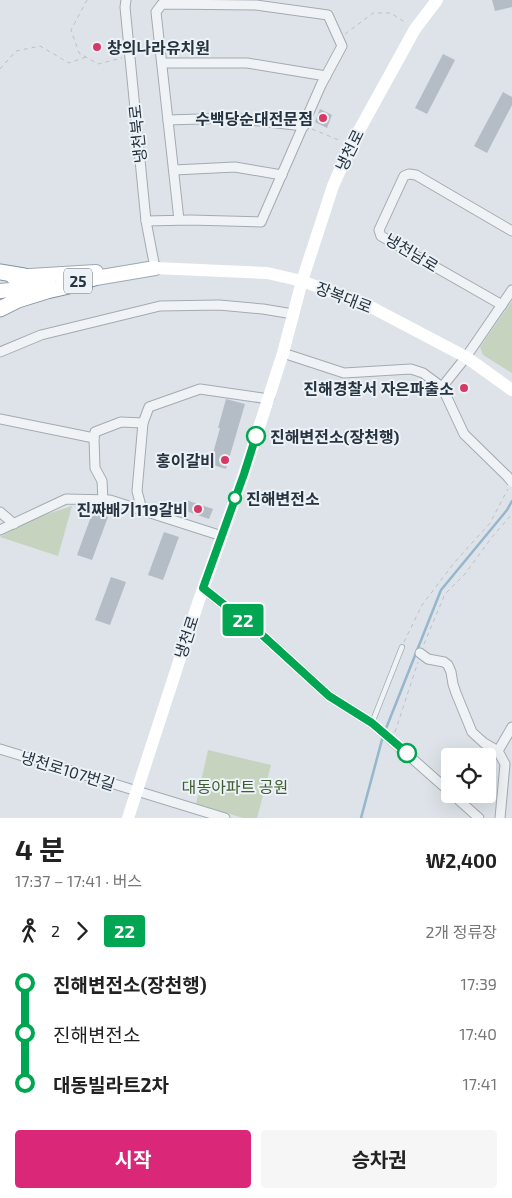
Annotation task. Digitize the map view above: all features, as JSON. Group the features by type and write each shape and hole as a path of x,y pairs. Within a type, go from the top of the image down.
{"highway":[{"path":"0,272 24,276"},
{"path":"0,309 18,300 94,278"}],"main road":[{"name":"냉천로","path":"128,818 203,588 269,399 302,281 332,186 350,145 415,29 437,0"},
{"name":"장복대로","path":"155,268 267,273 302,281 369,306 466,357 512,390"},
{"name":"25","path":"0,277 155,268"},
{"name":"25","path":"0,291 48,286 155,268"}],"street":[{"name":"냉천북로","path":"126,0 125,7 146,221 155,268"},
{"path":"146,221 262,222 326,76 342,46 328,15 256,6 162,4 156,12 179,220"},
{"path":"162,63 247,62 326,76"},
{"path":"168,120 231,118 304,126"},
{"path":"174,170 235,167 282,175"},
{"name":"냉천남로","path":"502,305 381,236 379,230 404,176 409,174 416,175 512,231"},
{"path":"442,387 466,357 512,290"},
{"path":"0,352 41,335 160,306 220,305 293,314"},
{"path":"283,353 344,373 411,369 423,373 442,387 464,434 509,479"},
{"path":"142,510 137,491 143,422 148,407 200,389 269,399"},
{"path":"0,419 95,435 121,422 143,422"},
{"path":"95,435 95,468 102,481 103,500"},
{"path":"0,530 66,499 110,500 222,536"},
{"path":"0,512 14,524"},
{"path":"203,588 260,633 329,696 372,723 441,784"},
{"path":"420,653 428,659 444,662 448,665 456,694 472,732 484,743 498,751 505,764 500,818"},
{"path":"498,751 511,734"},
{"name":"냉천로107번길","path":"0,749 225,818"},
{"path":"462,803 479,818"}],"lane":[{"path":"372,723 402,647"}],"path":[{"path":"87,0 70,30 79,53 98,64 130,56"},
{"path":"339,39 373,13 391,14 415,29"},
{"path":"0,69 16,51 40,46 69,63 86,57"},
{"path":"304,126 350,145"},
{"path":"402,647 422,605 490,522 506,495"},
{"path":"390,739 420,653 445,594 464,574 512,514"}],"green space":[{"path":"512,301 512,373 483,355 480,347"},
{"path":"72,506 58,556 0,537 35,518"},
{"name":"대동아파트 공원","path":"208,750 271,765 257,818 243,818 196,804"}],"building":[{"path":"492,0 512,0 512,7 495,11"},
{"path":"443,54 455,60 427,114 415,108"},
{"path":"503,92 512,97 512,105 487,153 474,146"},
{"name":"수백당순대전문점","path":"320,109 332,115 327,128 315,122"},
{"path":"226,399 245,404 226,469 210,464"},
{"name":"진짜배기119갈비","path":"186,500 213,509 209,519 183,510"},
{"path":"93,511 108,517 92,560 77,555"},
{"path":"164,532 179,537 163,580 148,575"},
{"path":"111,577 126,582 110,625 95,620"}],"waterway":[{"path":"385,731 441,590 507,510 512,501"},
{"path":"361,818 383,736"}],"bus line":[{"name":"22","path":"256,436 203,588 260,633 329,696 372,723 407,753"}],"place":[{"name":"창의나라유치원","path":"97,47"},
{"name":"수백당순대전문점","path":"323,118"},
{"name":"진해경찰서 자은파출소","path":"464,388"},
{"name":"진해변전소(장천행)","path":"256,436"},
{"name":"홍이갈비","path":"225,460"},
{"name":"진해변전소","path":"235,498"},
{"name":"진짜배기119갈비","path":"198,509"}]}
